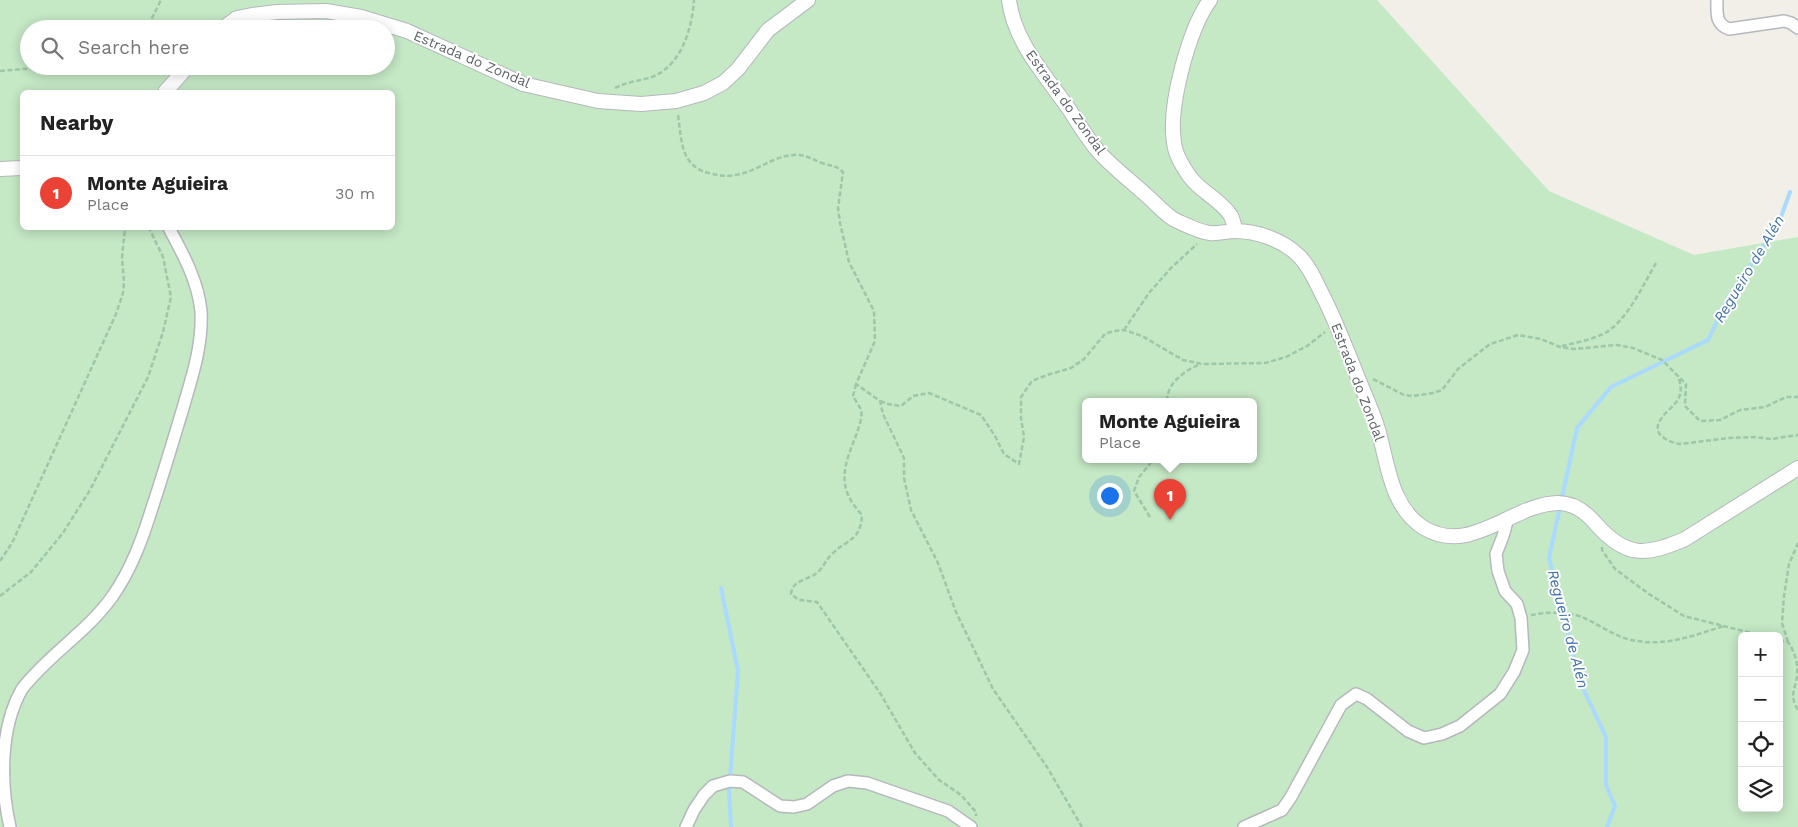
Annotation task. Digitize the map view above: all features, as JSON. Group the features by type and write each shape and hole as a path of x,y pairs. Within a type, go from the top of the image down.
{"street":[{"name":"Estrada do Zondal","path":"395,27 407,31 523,84 598,102 641,104 676,101 704,93 723,83 738,70 768,30 808,0"},
{"name":"Estrada do Zondal","path":"1009,0 1015,26 1028,51 1098,151 1174,220 1209,233 1236,231 1261,233 1284,245 1299,256 1311,272 1336,323 1354,366 1376,424 1393,488 1402,506 1412,519 1426,529 1443,535 1472,534 1528,510 1543,505 1560,503 1585,511 1604,534 1617,544 1631,550 1648,551 1666,547 1685,539 1798,468"},
{"path":"1210,0 1199,20 1182,71 1175,102 1174,144 1181,164 1192,179 1227,211 1231,216 1236,231"},
{"path":"1717,0 1718,20 1722,27 1729,29 1784,21 1798,28"},
{"name":"Estrada do Zondal","path":"234,20 278,12 326,11 371,20"},
{"path":"167,90 180,75"},
{"path":"0,169 20,168"},
{"path":"10,827 2,775 3,742 8,715 23,688 92,622 130,568 140,545 167,464 198,354 201,328 197,289 188,264 170,230"},
{"path":"1244,827 1282,810 1342,705 1356,694 1367,699 1408,731 1424,738 1442,734 1460,726 1500,694 1514,672 1523,650 1521,618 1517,604 1505,591 1498,571 1496,554 1504,536 1508,518"},
{"path":"686,827 704,795 713,786 730,781 743,782 780,806 794,807 808,804 833,786 848,782 867,783 948,811 973,823"}],"path":[{"path":"151,20 161,0"},
{"path":"598,102 617,87 632,81 651,78 665,70 677,57 685,44 694,0"},
{"path":"0,71 20,69"},
{"path":"676,101 683,148 688,160 695,169 717,175 731,175 746,172 784,156 799,155 834,166 842,172 839,194 840,223 849,262 874,311 875,341 856,384 853,396 862,411 860,425 845,462 844,486 854,506 862,515 861,529 849,542 832,554 817,574 795,584 791,594 799,600 817,602 880,693 915,753 940,780 960,795 976,812 973,823"},
{"path":"0,561 12,543 124,293 122,258 125,230"},
{"path":"0,596 31,572 63,533 90,490 148,377 163,332 171,297 163,257 150,230"},
{"path":"1124,330 1149,293 1171,268 1209,233"},
{"path":"1560,346 1605,334 1615,326 1629,309 1656,263"},
{"path":"856,384 880,401 901,406 913,396 928,393 981,415 1004,454 1019,464 1024,437 1021,418 1021,397 1032,381 1071,368 1084,360 1106,334 1124,330 1142,336 1183,360 1202,364 1266,363 1286,357 1307,346 1336,323"},
{"path":"1354,366 1392,390 1404,395 1412,396 1434,393 1442,390 1458,369 1490,344 1518,335 1574,348 1617,345 1633,348 1662,360 1686,384 1685,406 1700,420 1720,420 1740,410 1765,407 1786,397 1798,397"},
{"path":"1167,398 1177,380 1189,369 1202,364"},
{"path":"1679,378 1681,386 1676,403 1661,418 1658,426 1658,432 1662,438 1670,442 1680,444 1754,437 1771,439 1798,435"},
{"path":"880,401 904,458 904,478 911,510 938,564 956,612 994,689 1047,767 1082,827"},
{"path":"1150,517 1134,491 1139,477 1151,463"},
{"path":"1604,534 1602,550 1615,569 1649,594 1684,616 1747,632"},
{"path":"1798,543 1789,564 1782,623 1798,667 1793,689 1794,703 1798,710"},
{"path":"1521,618 1541,613 1582,617 1616,635 1636,641 1655,642 1679,640 1724,626"},
{"path":"1783,641 1788,642"}],"green space":[{"path":"0,0 1377,0 1549,191 1694,255 1798,237 1798,827 0,827"}],"waterway":[{"name":"Regueiro de Alén","path":"1607,827 1615,806 1606,785 1606,737 1581,684 1549,558 1577,428 1611,387 1708,340 1728,298 1778,225 1790,192"},
{"path":"721,588 738,671 729,791 731,827"}],"place":[{"name":"Monte Aguieira","path":"1170,520"}]}
